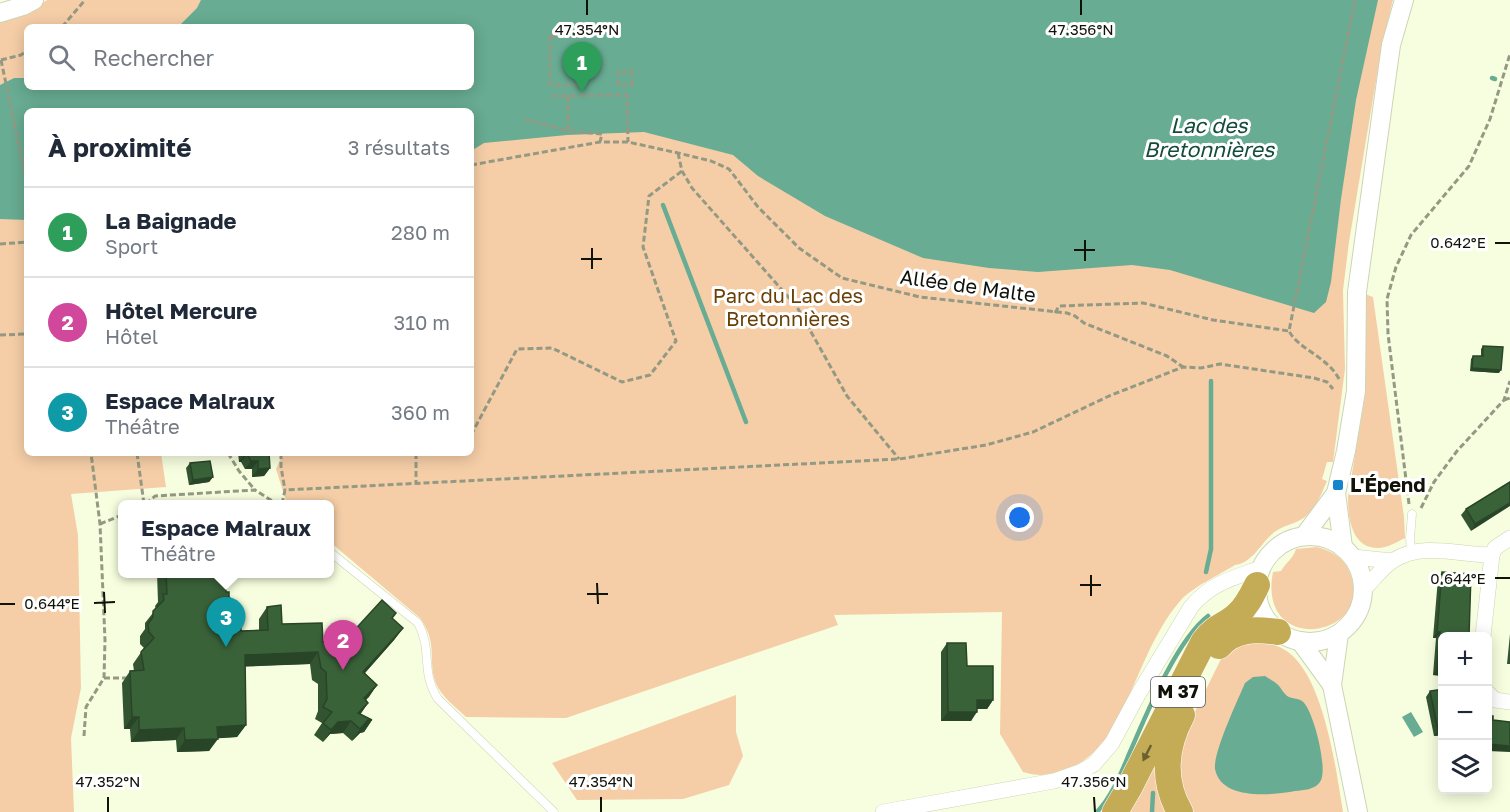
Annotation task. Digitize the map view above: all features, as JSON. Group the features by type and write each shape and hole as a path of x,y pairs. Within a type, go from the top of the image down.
{"highway":[{"name":"M 37","path":"1115,812 1204,641 1215,628 1242,610 1259,576"},
{"name":"M 37","path":"1180,812 1168,784 1170,747 1179,722 1213,655 1222,642 1236,633 1250,630 1289,637"}],"street":[{"path":"0,13 34,0"},
{"path":"1304,536 1336,493 1346,452 1356,391 1356,292 1391,45 1404,0"},
{"path":"1289,637 1313,642 1327,640 1339,634 1352,622 1360,607 1364,590 1361,574 1348,552 1336,493"},
{"path":"1332,685 1289,637 1266,619 1262,611 1259,603 1259,576 1269,555 1280,545 1304,536 1324,537 1348,552 1392,561"},
{"path":"1483,632 1492,555 1495,548 1510,538"},
{"path":"1364,590 1392,561 1411,551 1492,555"},
{"path":"883,812 1054,781 1088,768 1103,755 1112,743 1191,607 1200,597 1220,583 1259,576"},
{"path":"1339,634 1332,685 1358,812"},
{"path":"1492,697 1495,700 1510,702"}],"lane":[{"path":"1411,551 1412,514"},
{"path":"334,555 418,622 424,634 429,686 438,699 554,812"}],"path":[{"path":"65,24 85,0"},
{"path":"1340,382 1326,363 1292,338 1289,331 1355,0"},
{"path":"550,36 580,36 581,85 576,85 550,85 550,36"},
{"path":"24,53 0,60 24,170"},
{"path":"1510,54 1490,119 1469,166 1411,235 1396,267 1387,299 1388,334 1406,478 1406,497 1412,514 1424,506 1434,482 1457,451 1504,400 1510,381"},
{"path":"618,72 632,72 632,85 627,85 618,85 618,72"},
{"path":"576,85 577,96"},
{"path":"627,85 628,142"},
{"path":"552,96 627,95"},
{"path":"568,96 568,131"},
{"path":"525,119 568,131 602,134 600,142"},
{"name":"Allée de Malte","path":"474,164 600,142 628,142 711,161 729,169 758,207 799,248 842,278 920,297 1075,316 1084,323 1167,356 1183,367"},
{"path":"678,153 682,171 692,188 797,308 847,396 899,459"},
{"path":"474,429 517,349 552,348 622,382 650,375 676,341 643,247 649,196 682,171"},
{"path":"0,244 24,242"},
{"path":"1055,313 1059,306 1143,303 1213,320 1289,331"},
{"path":"0,335 24,334"},
{"path":"285,490 899,459 987,445 1033,432 1109,396 1183,367 1201,369 1220,364 1314,378 1327,382 1333,389"},
{"path":"1504,400 1510,398"},
{"path":"84,736 86,707 105,678 100,525 91,456"},
{"path":"137,456 144,500"},
{"path":"230,456 255,490 272,500"},
{"path":"281,456 285,490 281,500"},
{"path":"416,456 416,483"},
{"path":"150,500 155,496 255,490"},
{"path":"100,525 118,517"},
{"path":"105,678 137,677"}],"green space":[{"name":"Parc du Lac des Bretonnières","path":"47,0 1393,0 1382,45 1349,242 1343,290 1345,369 1333,462 1327,462 1322,479 1327,481 1317,502 1305,517 1274,532 1246,561 1206,581 1181,600 1161,629 1114,727 1087,758 1063,771 1037,775 1023,772 1000,734 1002,612 834,615 838,625 566,718 466,717 437,686 429,635 420,618 334,545 334,500 286,500 276,469 282,456 474,456 474,108 24,108 24,456 161,456 166,487 71,494 78,535 81,688 71,738 74,812 0,812 0,20 38,6"},
{"path":"1365,294 1373,297 1404,517 1405,538 1378,548 1369,547 1357,537 1350,522 1348,505 1365,396 1362,389"},
{"path":"1317,547 1335,554 1347,567 1352,579 1353,599 1345,615 1330,625 1313,629 1295,627 1281,617 1272,599 1273,572 1281,571 1296,549"},
{"path":"1249,639 1274,645 1288,652 1311,682 1332,749 1343,812 1194,812 1186,802 1179,784 1180,742 1221,659 1228,650"},
{"path":"736,695 736,732 743,756 729,785 683,799 577,800 552,763"},
{"path":"1153,764 1156,765 1171,812 1123,812"}],"water":[{"name":"Lac des Bretonnières","path":"201,0 1378,0 1356,100 1331,282 1326,302 1314,313 1170,270 1132,265 1038,272 989,268 923,258 825,216 758,176 733,155 644,132 567,135 484,143 474,149 474,108 24,108 24,220 0,219 0,85 14,78 24,78 24,90 474,90 474,24 181,24 197,8"},
{"path":"1265,676 1277,684 1287,696 1302,701 1311,715 1323,766 1320,782 1312,788 1274,794 1249,794 1227,786 1219,779 1215,761 1245,683 1253,677"},
{"path":"1411,712 1423,732 1414,737 1402,717"}],"building":[{"path":"1483,346 1503,347 1501,370 1472,368 1473,356 1483,356"},
{"path":"248,456 269,456 270,468 258,469 258,461 251,461"},
{"path":"210,461 213,477 193,480 190,463"},
{"path":"1510,482 1510,503 1475,524 1466,509"},
{"path":"1442,572 1471,574 1469,632 1437,632"},
{"path":"166,578 225,578 226,592 229,592 229,597 240,609 241,631 268,630 267,607 281,605 282,624 322,623 323,642 331,641 338,648 382,600 396,613 392,618 403,628 363,672 377,685 364,698 368,703 358,713 372,720 368,720 360,729 351,721 338,722 331,730 323,723 332,712 323,707 327,699 326,672 321,668 318,652 245,655 246,725 217,727 218,739 185,740 184,728 139,730 139,717 132,717 130,671 144,670 141,652 154,638 149,632 148,624 153,617 153,611 164,600 163,594 167,594"},
{"path":"947,643 966,643 967,666 993,666 993,700 977,700 977,712 948,712"},
{"path":"1438,690 1438,730 1430,691"},
{"path":"1492,716 1493,720 1510,722 1510,746 1492,744"}],"waterway":[{"path":"663,205 746,422"},
{"path":"1206,572 1211,549 1211,381"},
{"path":"1097,812 1116,784 1163,679 1185,642 1208,616"},
{"path":"1152,812 1153,793"}],"place":[{"name":"La Baignade","path":"582,92"},
{"name":"L'Épend","path":"1338,485"},
{"name":"Espace Malraux","path":"226,647"},
{"name":"Hôtel Mercure","path":"343,670"}]}
